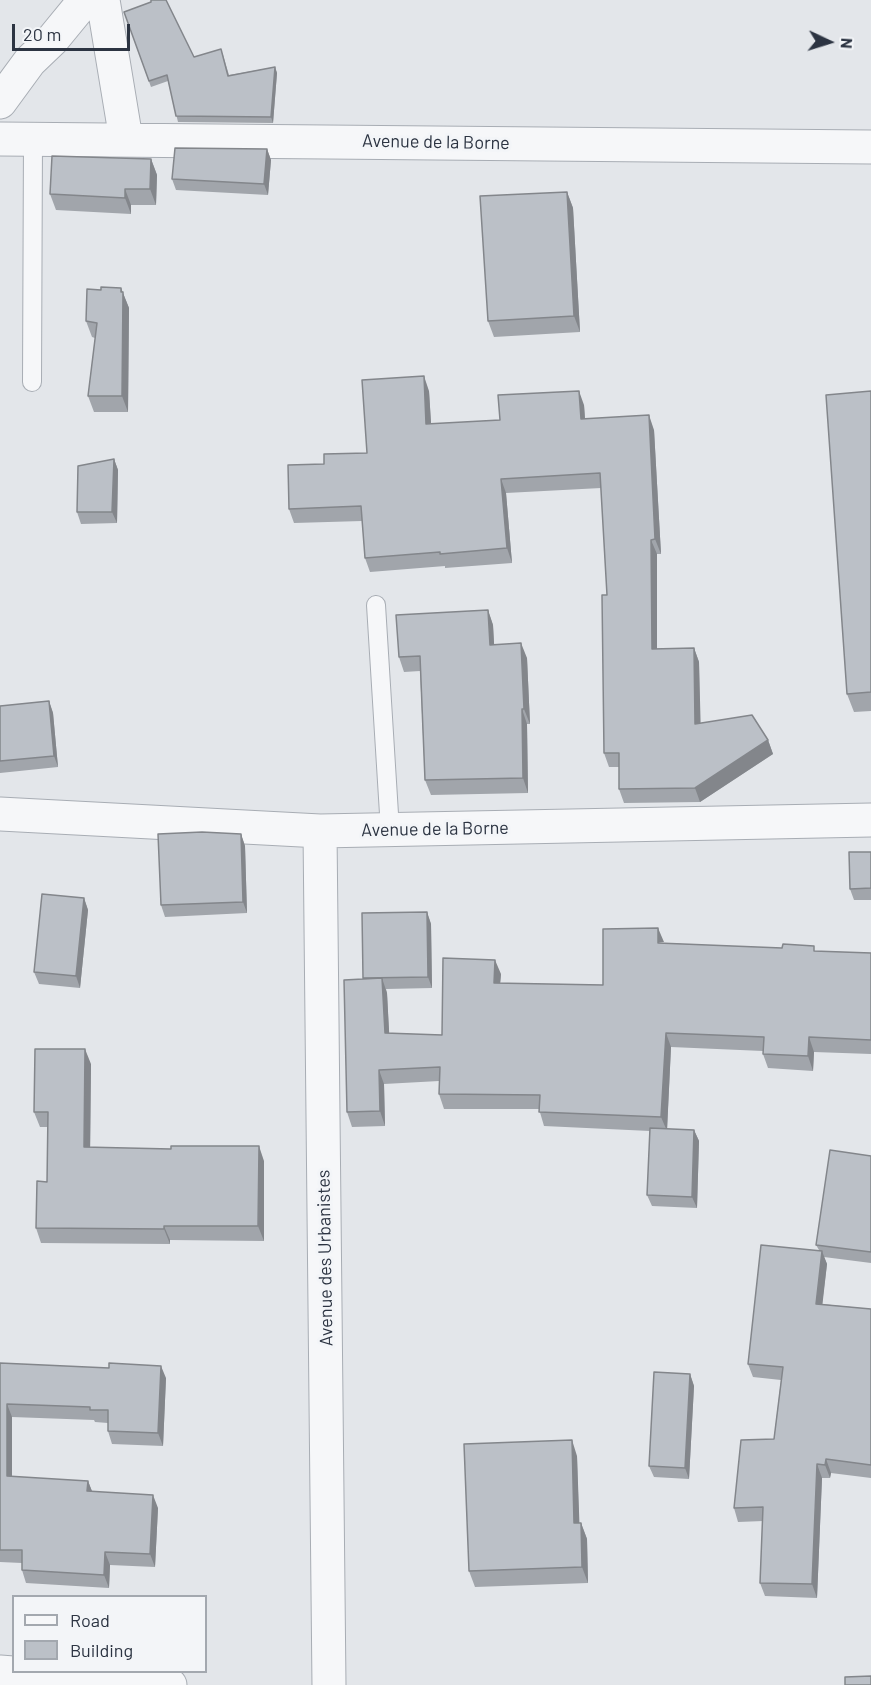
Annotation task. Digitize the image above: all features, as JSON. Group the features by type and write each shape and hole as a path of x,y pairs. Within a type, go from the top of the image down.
{"street":[{"path":"0,102 30,61 53,39 85,0"},
{"path":"103,0 126,139"},
{"name":"Avenue de la Borne","path":"0,139 871,147"},
{"name":"Avenue de la Borne","path":"0,814 320,831 871,820"},
{"name":"Avenue des Urbanistes","path":"320,831 329,1685"},
{"path":"13,1673 170,1685"}],"lane":[{"path":"32,382 33,139"},
{"path":"376,605 390,831"}],"building":[{"path":"151,0 166,0 194,57 221,49 228,76 275,67 271,117 176,116 167,75 149,81 124,12 151,2"},
{"path":"175,148 267,149 264,184 172,179"},
{"path":"52,156 151,159 150,189 125,189 125,198 50,194"},
{"path":"567,192 574,316 488,321 480,196"},
{"path":"101,287 121,288 123,292 122,396 88,396 97,323 86,321 87,289 101,290"},
{"path":"424,376 426,424 500,420 498,395 579,391 581,419 649,415 655,539 651,540 652,649 694,648 695,724 752,715 768,740 695,788 619,789 619,753 604,753 602,595 607,595 600,473 501,479 507,548 365,558 361,506 289,509 288,465 324,464 324,454 367,453 362,380"},
{"path":"871,391 871,692 847,694 826,395"},
{"path":"114,459 112,512 77,512 78,466"},
{"path":"488,610 490,645 521,643 524,709 522,709 523,778 425,780 420,656 399,657 396,615"},
{"path":"49,701 54,756 0,761 0,706"},
{"path":"202,832 241,834 243,902 161,905 158,834"},
{"path":"849,852 871,852 871,888 850,889"},
{"path":"42,894 84,898 76,976 34,972"},
{"path":"427,912 428,977 363,978 362,913"},
{"path":"658,928 658,943 782,948 783,944 814,946 814,951 871,953 871,1040 809,1037 808,1056 763,1054 764,1037 666,1033 661,1117 539,1112 540,1095 439,1094 440,1067 379,1070 380,1111 347,1112 344,980 382,978 385,1033 442,1035 443,958 495,960 494,983 603,985 603,929"},
{"path":"35,1049 85,1049 84,1147 171,1149 171,1146 259,1146 258,1226 164,1226 164,1229 36,1228 37,1181 47,1182 48,1112 34,1112"},
{"path":"650,1128 694,1130 692,1197 647,1195"},
{"path":"830,1150 871,1156 871,1252 816,1245"},
{"path":"761,1245 822,1251 816,1304 871,1309 871,1465 826,1459 825,1465 817,1464 812,1584 760,1583 763,1507 734,1508 741,1440 774,1439 783,1367 748,1364"},
{"path":"0,1363 109,1368 109,1363 161,1366 158,1433 108,1431 108,1410 90,1410 90,1407 7,1404 7,1476 88,1481 87,1491 153,1495 150,1554 105,1552 104,1575 22,1570 22,1550 0,1550"},
{"path":"654,1372 690,1374 685,1468 649,1466"},
{"path":"572,1440 574,1523 581,1523 582,1567 469,1571 464,1444"},
{"path":"871,1676 871,1685 845,1685 845,1677"}]}
